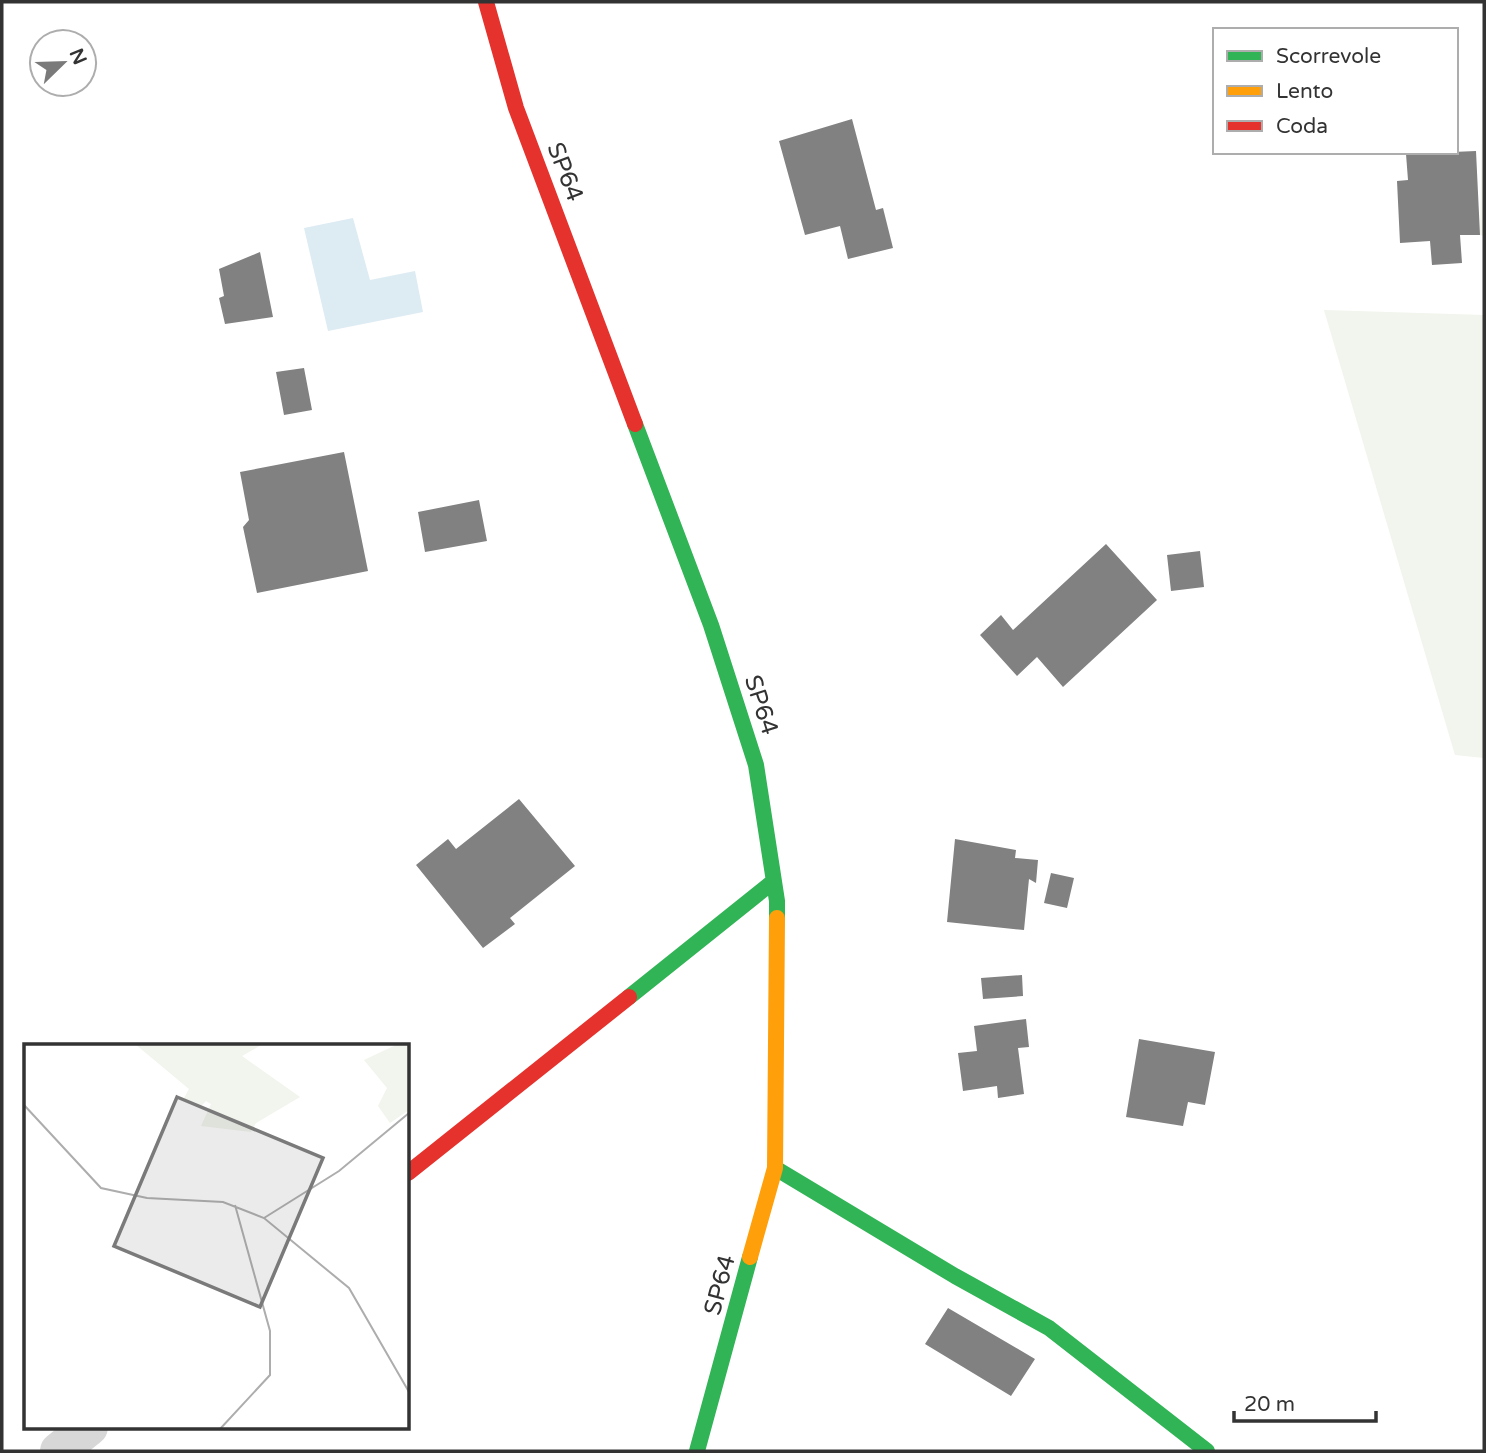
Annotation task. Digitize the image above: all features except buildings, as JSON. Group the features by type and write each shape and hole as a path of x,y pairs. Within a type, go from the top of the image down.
{"street":[{"name":"SP64","path":"486,2 516,107 715,638 756,765 774,881 775,1168 697,1451"},
{"path":"410,1171 774,881"},
{"path":"775,1168 955,1276 1049,1328 1207,1451"},
{"path":"59,1451 88,1428"}],"shaded area":[{"path":"1484,64 1484,236 1480,235"},
{"path":"353,218 370,280 415,271 423,312 328,331 304,228"},
{"path":"1324,310 1484,315 1484,758 1455,755"}],"traffic: fast":[{"path":"635,424 711,625 756,765 777,901 777,918"},
{"path":"629,997 774,881"},
{"path":"775,1168 955,1276 1049,1328 1207,1451"},
{"path":"697,1451 750,1257"}],"traffic: slow":[{"path":"750,1257 775,1168 777,918"}],"traffic: jam":[{"path":"486,2 516,108 635,424"},
{"path":"410,1171 629,997"}]}
